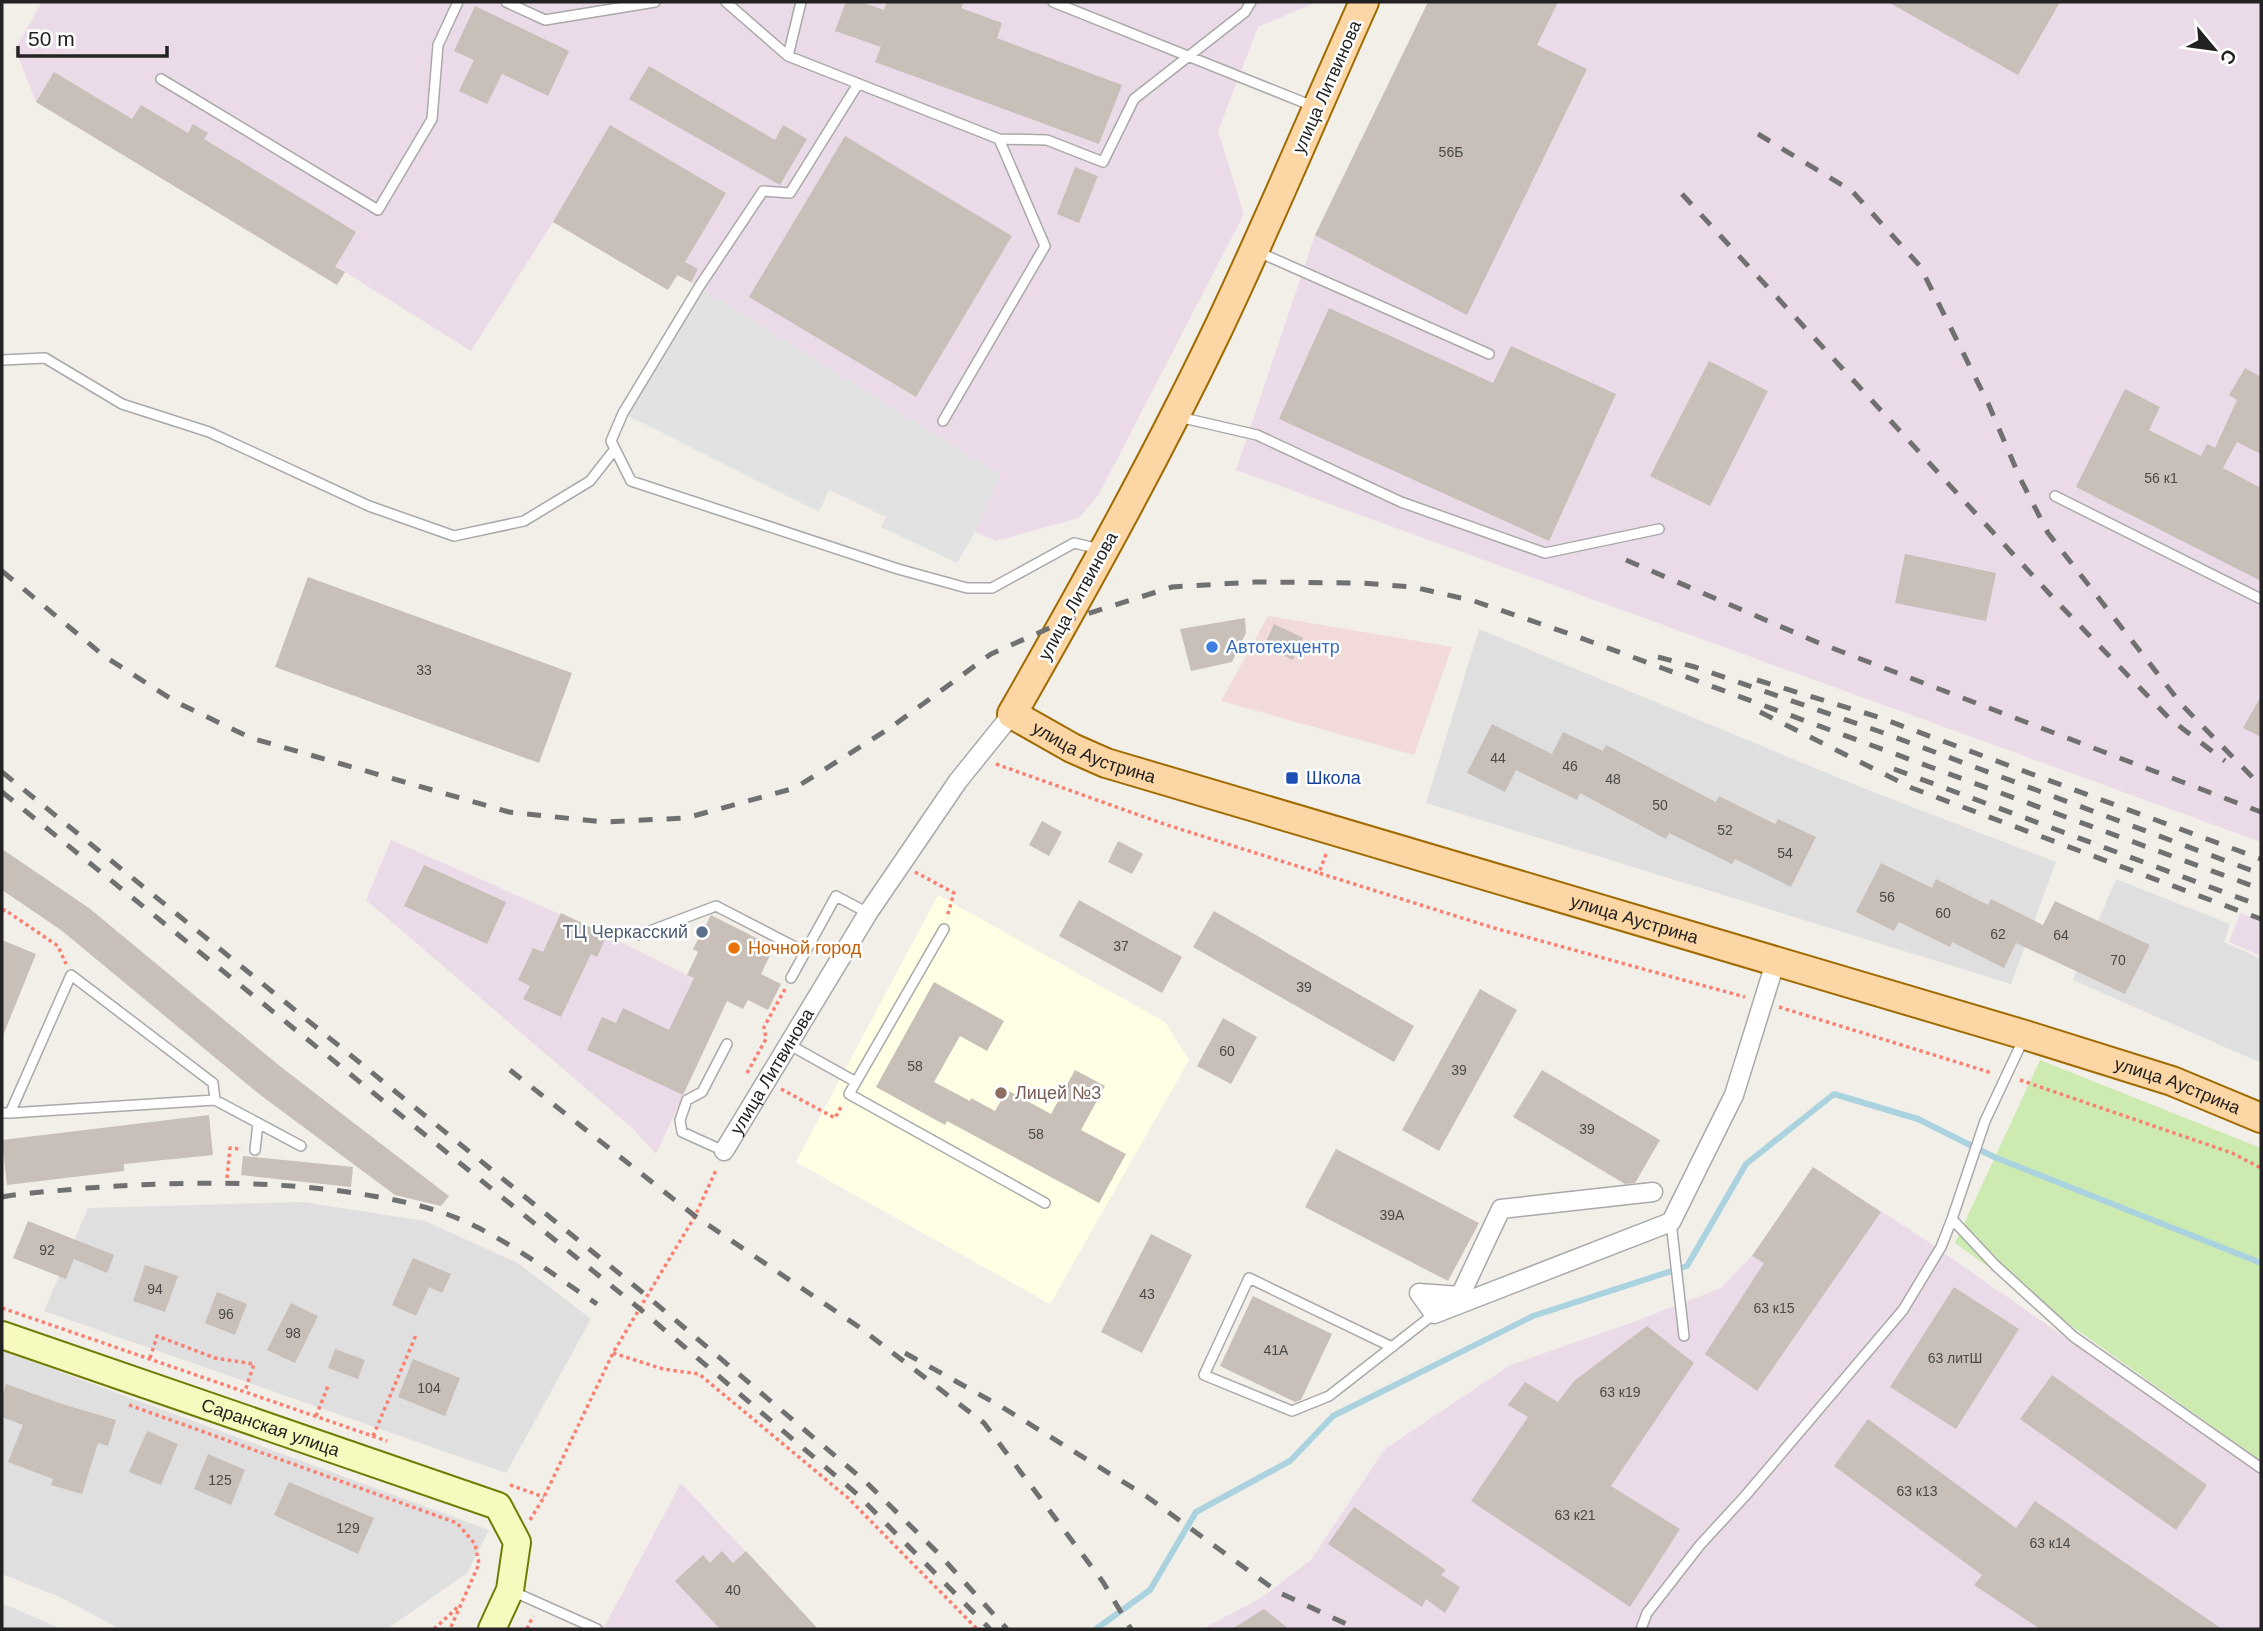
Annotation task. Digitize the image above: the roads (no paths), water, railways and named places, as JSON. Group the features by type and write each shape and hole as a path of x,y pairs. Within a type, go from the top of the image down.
{"main road":[{"name":"улица Литвинова","path":"1012,714 1105,550 1174,416 1255,250 1364,2"},
{"name":"улица Аустрина","path":"1012,714 1072,748 1106,763 2025,1035 2172,1081 2261,1118"},
{"name":"Саранская улица","path":"2,1335 498,1506 517,1542 510,1590"},
{"path":"492,1629 510,1590"}],"street":[{"name":"улица Литвинова","path":"724,1152 868,913 958,781 1012,714"},
{"path":"1653,1192 1501,1209 1460,1296 1419,1293 1434,1314 1671,1222 1734,1095 1776,960"}],"lane":[{"path":"161,79 378,210 432,119 438,45 458,2"},
{"path":"506,2 545,20 655,2"},
{"path":"726,2 788,56 999,139 1047,141 1103,162 1134,99 1245,12 1251,2"},
{"path":"788,56 801,2"},
{"path":"1053,2 1317,108"},
{"path":"858,84 790,193 763,191 699,288 623,413 611,441 631,481 898,569 967,588 992,588 1074,542 1105,550"},
{"path":"943,421 1045,246 999,139"},
{"path":"1255,250 1489,354"},
{"path":"2,360 45,358 122,404 209,432 369,506 454,536 524,521 590,481 615,449"},
{"path":"1174,416 1257,435 1401,502 1545,553 1660,529"},
{"path":"2055,496 2261,599"},
{"path":"791,978 836,896 868,913"},
{"path":"639,935 716,906 805,952"},
{"path":"944,929 849,1094 1045,1203"},
{"path":"215,1100 213,1083 71,975 6,1113 215,1100 301,1146"},
{"path":"1641,1629 1647,1614 1700,1545 1746,1495 1903,1310 1941,1247 1985,1121 2025,1035"},
{"path":"724,1152 682,1132 680,1119 687,1100 702,1092 727,1044"},
{"path":"788,1044 856,1082"},
{"path":"255,1150 258,1123"},
{"path":"1952,1220 1995,1265 2074,1337 2261,1468"},
{"path":"1671,1222 1684,1336"},
{"path":"1392,1347 1250,1278 1204,1375 1292,1411 1329,1396 1413,1331 1434,1314"},
{"path":"510,1590 597,1629"}],"waterway":[{"path":"1096,1629 1150,1590 1196,1512 1290,1461 1333,1416 1533,1316 1687,1266 1746,1164 1834,1094 1918,1119 1994,1157 2261,1263"}],"railway":[{"path":"1758,134 1852,191 1920,266 2048,533 2182,705 2261,786"},
{"path":"1682,194 2058,603 2170,719 2225,761"},
{"path":"1626,560 1819,643 2261,812"},
{"path":"2,571 104,656 176,702 251,738 509,812 603,822 686,818 795,788 890,728 991,654 1065,621 1172,587 1255,582 1362,583 1413,587 1474,601 1570,634 2261,889"},
{"path":"1658,657 1695,667 1881,732 2261,874"},
{"path":"1757,680 1878,717 2261,859"},
{"path":"1760,712 1912,788 2261,919"},
{"path":"1894,769 2261,906"},
{"path":"2,772 647,1296 867,1483 938,1553 1007,1629"},
{"path":"2,792 640,1309 857,1494 990,1629"},
{"path":"510,1070 695,1216 859,1327 984,1423 1103,1582 1131,1629"},
{"path":"2,1197 87,1188 218,1183 283,1185 378,1197 438,1211 483,1230 597,1304"},
{"path":"905,1353 1002,1407 1146,1496 1278,1592 1357,1629"}],"place":[{"name":"Автотехцентр","path":"1212,647"},
{"name":"Школа","path":"1292,778"},
{"name":"ТЦ Черкасский","path":"702,932"},
{"name":"Ночной город","path":"734,948"},
{"name":"Лицей №3","path":"1001,1093"}]}
